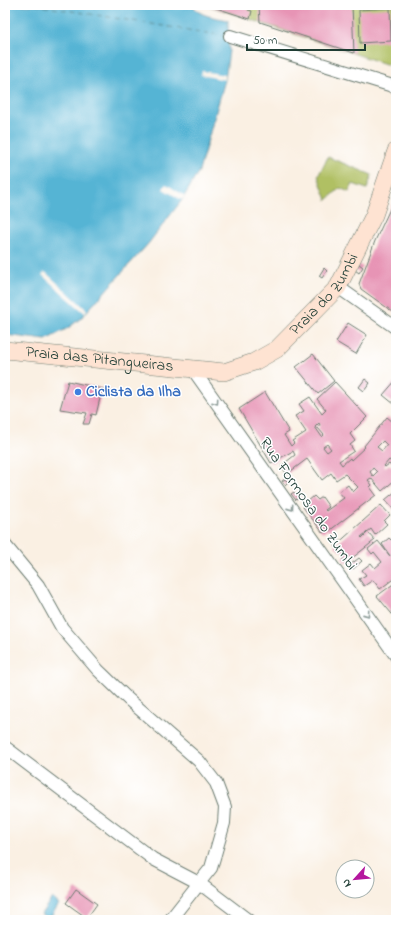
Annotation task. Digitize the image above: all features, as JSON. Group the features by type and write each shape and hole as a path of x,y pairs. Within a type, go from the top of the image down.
{"main road":[{"name":"Praia do Zumbi","path":"194,371 224,372 254,362 277,349 338,287 374,215 396,151"},
{"name":"Praia das Pitangueiras","path":"5,350 194,371"}],"street":[{"path":"230,36 396,87"},
{"path":"338,287 396,328"},
{"name":"Rua Formosa do Zumbi","path":"194,371 396,656"},
{"path":"5,545 38,586 62,628 98,670 128,699 199,761 216,783 225,807 224,823 211,868 170,920"},
{"path":"5,747 153,859 199,883 248,920"}],"green space":[{"path":"206,5 396,5 396,46 392,66"},
{"path":"328,157 372,175 367,189 353,184 349,192 340,188 327,200 318,176"}],"water":[{"path":"5,5 193,5 195,9 203,14 228,20 229,51 225,80 199,171 182,200 148,244 80,319 68,328 46,340 5,335"},
{"path":"52,898 59,904 49,919 41,914"}],"pier":[{"path":"202,71 225,75 225,80 201,75"},
{"path":"166,184 185,196 182,200 163,189"},
{"path":"45,272 87,310 85,313 42,275"}],"building":[{"path":"207,5 249,5 248,10 252,11 250,19"},
{"path":"259,5 352,5 354,53 260,22"},
{"path":"394,5 396,5 396,12 394,12"},
{"path":"390,8 391,41 360,43 359,10"},
{"path":"396,196 396,308 393,312 361,289 359,284 375,241"},
{"path":"359,264 363,267 359,273 355,270"},
{"path":"324,268 327,271 322,278 319,276"},
{"path":"348,323 367,335 356,354 336,342"},
{"path":"313,354 334,381 318,394 296,367"},
{"path":"365,379 370,383 364,391 359,387"},
{"path":"396,380 396,402 394,404 383,395"},
{"path":"68,381 112,391 112,397 101,394 96,415 92,414 89,424 83,424 87,413 60,409"},
{"path":"335,382 367,417 350,434 355,441 350,445 354,451 339,461 342,465 350,458 351,460 365,447 364,446 387,417 393,422 394,420 396,422 396,464 389,460 384,466 385,467 389,464 396,470 396,479 382,491 371,478 368,480 372,485 370,487 376,495 329,531 328,529 323,533 303,507 308,504 307,502 314,496 318,500 322,497 329,507 325,510 326,511 344,498 339,492 348,485 353,492 358,487 345,474 336,480 331,473 322,480 307,459 287,474 281,466 295,455 293,451 271,463 239,409 265,392 289,432 284,435 291,446 294,443 292,441 306,432 295,416 304,411 299,404 310,397 322,414 326,410 317,399","holes":["319,423 320,425 318,428 324,435 322,437 315,427","383,441 387,445 382,451 377,447","327,444 331,449 327,452 323,447","373,468 377,472 373,476 370,472"]},
{"path":"285,479 288,482 285,485 282,481"},
{"path":"396,491 396,512 385,500"},
{"path":"294,492 299,498 296,500 291,494"},
{"path":"381,505 390,515 384,521 387,524 375,535 371,529 361,537 362,538 368,532 375,540 346,563 342,558 346,554 335,546"},
{"path":"396,536 396,577 380,589 373,580 364,586 359,579 366,575 362,570 371,563 375,568 382,562 374,552 372,554 368,549 378,541 390,556 382,544 389,538 391,540"},
{"path":"359,558 362,561 353,569 350,565"},
{"path":"396,582 396,619 377,596"},
{"path":"76,889 97,904 87,918 66,903"}],"ferry route":[{"path":"35,5 225,36"}],"place":[{"name":"Ciclista da Ilha","path":"78,392"}]}
